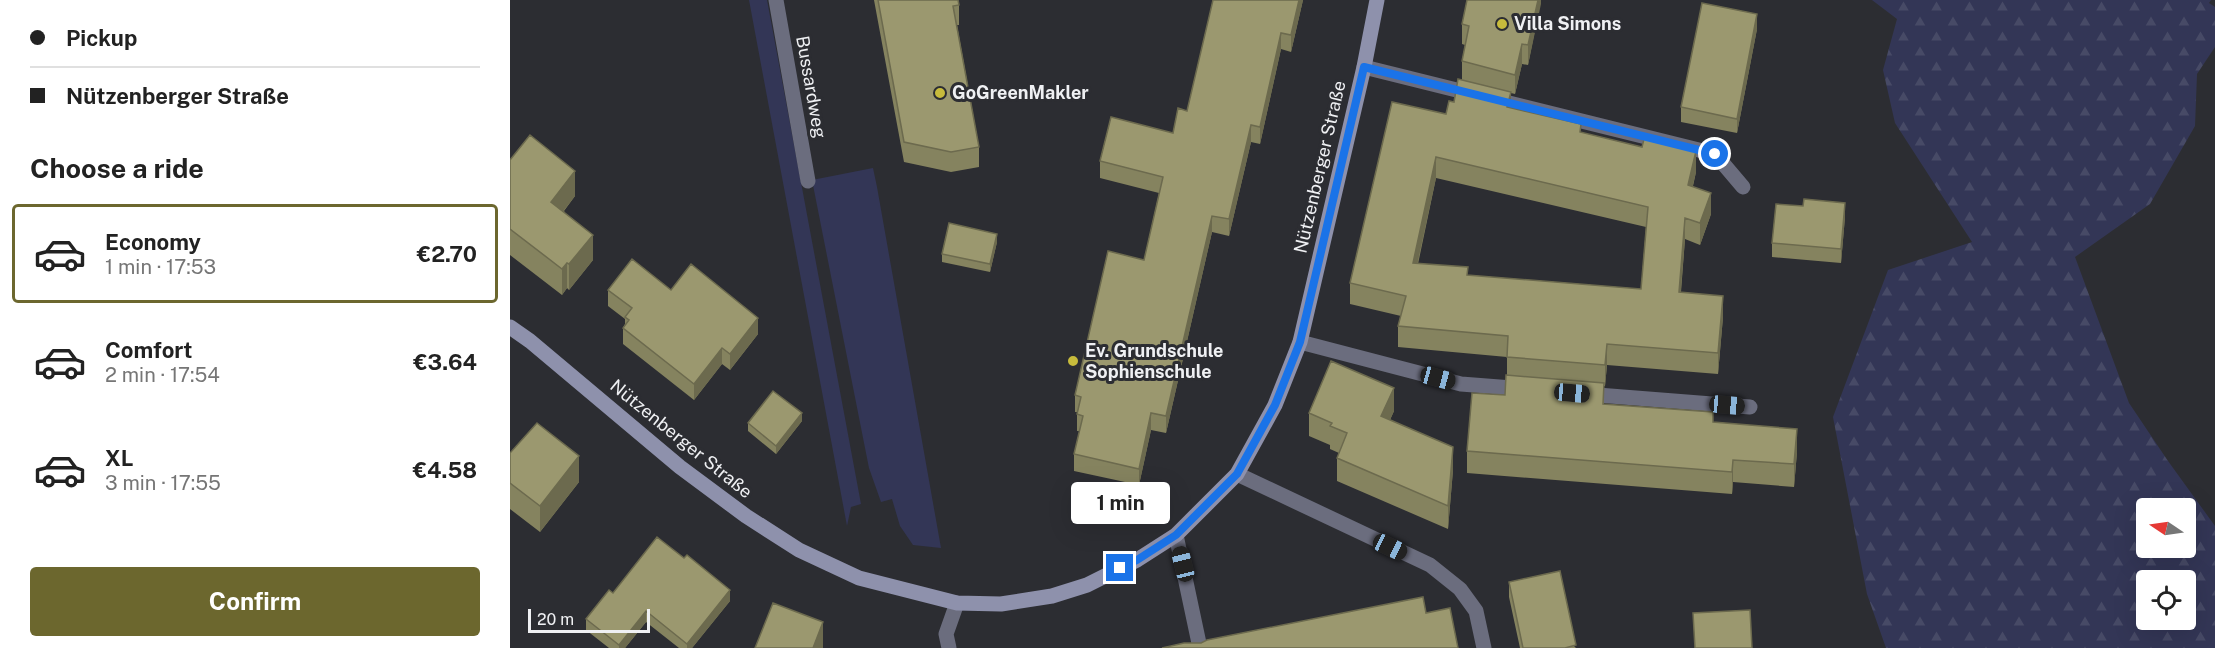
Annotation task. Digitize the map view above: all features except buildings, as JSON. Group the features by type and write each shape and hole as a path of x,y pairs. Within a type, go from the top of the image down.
{"street":[{"name":"Bussardweg","path":"776,0 808,181"},
{"name":"Nützenberger Straße","path":"510,327 680,467 746,516 799,550 859,578 957,603 1001,604 1061,593 1087,585 1137,560 1176,535 1237,474 1275,405 1300,342 1364,67 1377,0"},
{"path":"1364,67 1715,154 1743,187"},
{"path":"1300,342 1461,384 1542,390"},
{"path":"1565,392 1750,407"},
{"path":"1237,474 1430,566 1460,589 1476,611 1484,648"},
{"path":"1176,535 1200,648"},
{"path":"949,648 946,634 957,603"}],"green space":[{"path":"749,0 767,0 861,504 851,507 847,526"},
{"path":"1872,0 2211,0 2209,3 2215,7 2215,47 2197,74 2195,126 2150,204 2075,257 2129,403 2195,498 2136,498 2136,558 2196,558 2196,500 2215,526 2215,648 1886,648 1867,594 1833,417 1888,270 1972,242 1895,123 1883,70 1897,19"},
{"path":"873,168 941,548 913,545 900,526 892,499 881,502 869,468 812,180"}],"place":[{"name":"Villa Simons","path":"1502,24"},
{"name":"GoGreenMakler","path":"940,93"},
{"name":"Ev. Grundschule Sophienschule","path":"1073,361"}],"route":[{"path":"1120,568 1176,535 1237,474 1275,405 1300,342 1364,67 1715,154"}]}
